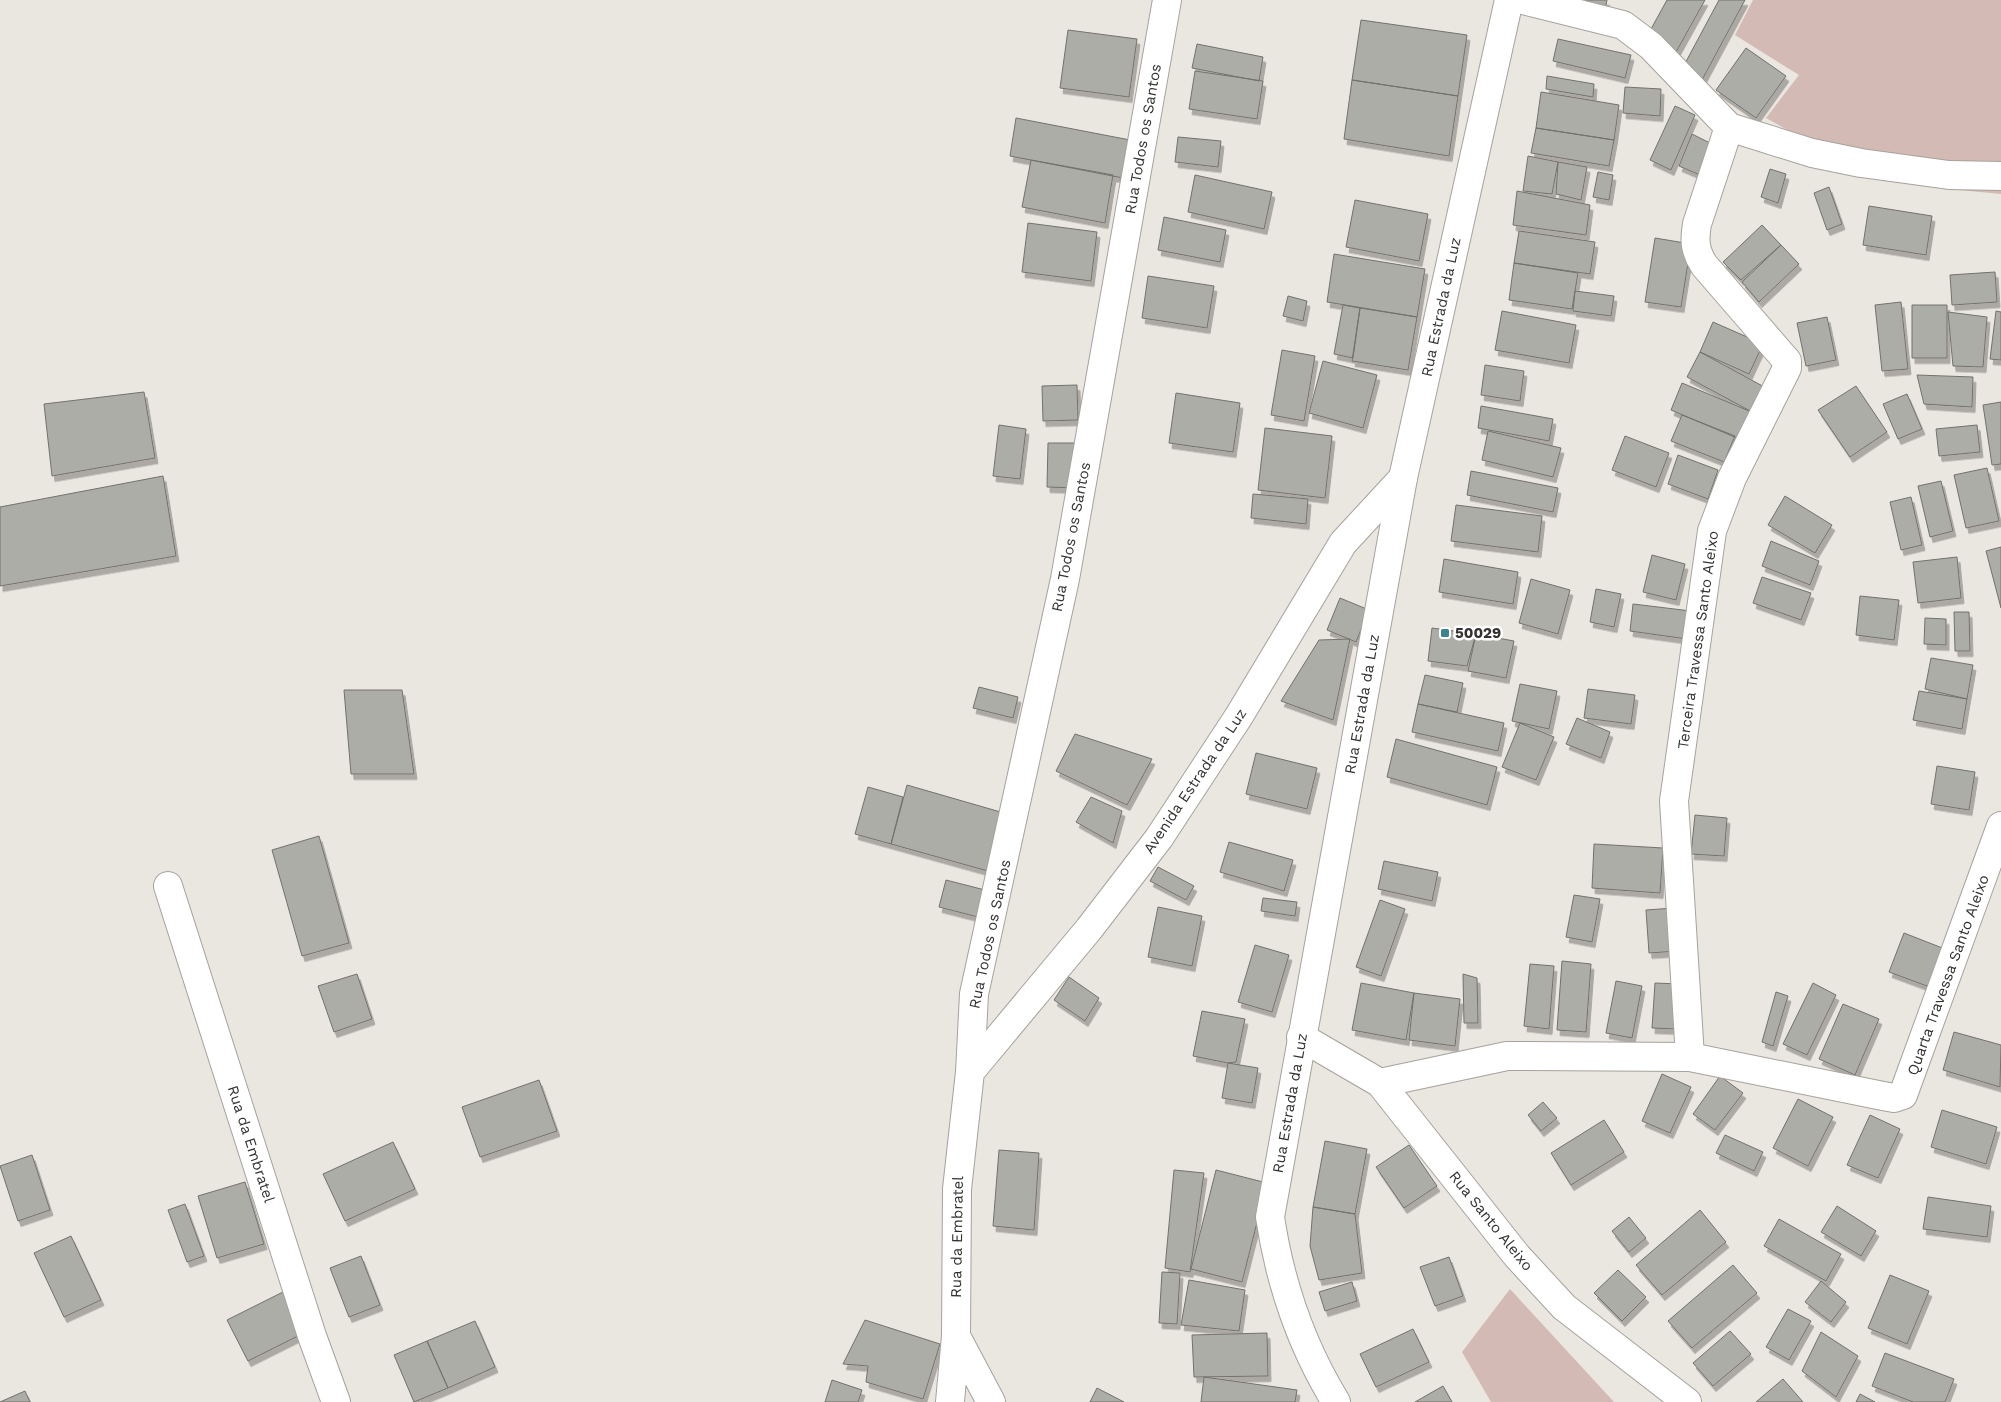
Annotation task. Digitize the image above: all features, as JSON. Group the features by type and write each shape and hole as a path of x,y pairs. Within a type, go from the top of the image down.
{"street":[{"name":"Rua Todos os Santos","path":"970,1072 974,994 1065,579 1167,0"},
{"name":"Rua Estrada da Luz","path":"1336,1402 1292,1312 1277,1263 1270,1217 1403,478 1509,0"},
{"path":"1523,0 1623,25 1630,29 1651,46 1729,127 1812,153 1861,163 1949,175 2001,176"},
{"name":"Terceira Travessa Santo Aleixo","path":"1690,1057 1674,801 1712,531 1732,478 1787,368 1788,361 1704,265 1694,241 1697,224 1729,127"},
{"name":"Avenida Estrada da Luz","path":"970,1072 1089,929 1159,838 1239,716 1343,543 1403,478"},
{"name":"Quarta Travessa Santo Aleixo","path":"1690,1057 1888,1097 1903,1095 2001,826"},
{"name":"Rua da Embratel","path":"168,886 312,1336 336,1402"},
{"name":"Rua Santo Aleixo","path":"1301,1037 1380,1083 1517,1256 1564,1306 1671,1388 1686,1402"},
{"path":"1380,1083 1507,1056 1690,1057"},
{"name":"Rua da Embratel","path":"950,1402 956,1336 957,1189 970,1072"},
{"path":"956,1336 991,1402"}],"shaded area":[{"path":"1753,0 2001,0 2001,194 1959,190 1838,158 1766,118 1799,75 1735,35"},
{"path":"1510,1289 1614,1402 1491,1402 1462,1352"}],"building":[{"path":"1559,0 1607,0 1604,15"},
{"path":"1667,0 1705,0 1675,54 1646,38"},
{"path":"1719,0 1745,0 1702,80 1682,69"},
{"path":"1361,20 1467,35 1458,96 1352,80"},
{"path":"1068,30 1137,39 1129,97 1060,88"},
{"path":"1558,39 1631,55 1625,78 1553,61"},
{"path":"1197,44 1263,57 1259,81 1192,68"},
{"path":"1746,48 1786,76 1756,118 1716,90"},
{"path":"1195,71 1263,81 1257,119 1189,109"},
{"path":"1547,76 1594,84 1593,97 1546,89"},
{"path":"1352,80 1458,96 1449,156 1344,139"},
{"path":"1625,87 1661,89 1660,116 1623,113"},
{"path":"1541,92 1619,105 1614,140 1536,128"},
{"path":"1675,106 1695,115 1671,170 1650,160"},
{"path":"1016,118 1130,140 1123,178 1010,156"},
{"path":"1536,128 1614,140 1609,166 1531,153"},
{"path":"1692,134 1720,148 1707,178 1679,166"},
{"path":"1178,137 1221,141 1218,167 1175,162"},
{"path":"1528,156 1558,162 1552,194 1523,191"},
{"path":"1031,160 1113,175 1105,223 1022,207"},
{"path":"1558,162 1587,167 1581,200 1556,194"},
{"path":"1770,169 1786,174 1778,203 1761,197"},
{"path":"1598,172 1613,175 1609,200 1593,197"},
{"path":"1195,175 1272,192 1264,229 1188,212"},
{"path":"1829,187 1842,224 1827,230 1814,193"},
{"path":"1517,191 1590,205 1586,235 1513,225"},
{"path":"1355,200 1428,214 1419,261 1346,247"},
{"path":"1869,206 1932,216 1926,255 1863,245"},
{"path":"1164,217 1226,230 1220,262 1158,250"},
{"path":"1028,223 1097,232 1091,281 1022,272"},
{"path":"1762,225 1781,245 1741,280 1723,262"},
{"path":"1519,231 1595,242 1590,274 1514,263"},
{"path":"1655,238 1691,244 1681,307 1645,302"},
{"path":"1781,245 1799,264 1759,302 1742,282"},
{"path":"1334,254 1425,269 1417,317 1327,302"},
{"path":"1514,263 1578,273 1572,309 1509,300"},
{"path":"1995,272 1997,302 1952,305 1950,275"},
{"path":"1148,276 1214,286 1207,328 1142,318"},
{"path":"1575,291 1614,296 1611,316 1573,311"},
{"path":"1288,296 1307,301 1303,321 1283,316"},
{"path":"1901,302 1908,369 1882,371 1875,305"},
{"path":"1343,305 1360,308 1353,358 1334,354"},
{"path":"1912,305 1947,305 1947,358 1912,358"},
{"path":"1360,308 1417,317 1408,370 1352,361"},
{"path":"1502,311 1576,325 1569,363 1495,350"},
{"path":"1996,311 2001,312 2001,360 1990,359"},
{"path":"1948,312 1987,317 1983,367 1953,366"},
{"path":"1827,317 1836,360 1806,366 1797,323"},
{"path":"1713,322 1763,344 1749,374 1700,352"},
{"path":"1282,350 1315,356 1304,421 1271,415"},
{"path":"1700,352 1768,389 1754,413 1687,377"},
{"path":"1323,361 1377,375 1363,428 1309,413"},
{"path":"1485,365 1524,371 1520,401 1481,395"},
{"path":"1917,375 1973,377 1972,407 1924,404"},
{"path":"1682,383 1754,413 1744,441 1671,410"},
{"path":"1077,385 1078,420 1043,421 1042,386"},
{"path":"1856,386 1887,432 1850,457 1818,410"},
{"path":"144,392 155,458 52,476 44,404"},
{"path":"1176,393 1240,403 1233,452 1169,443"},
{"path":"1907,394 1922,429 1898,439 1883,404"},
{"path":"2001,402 2001,464 1992,465 1983,405"},
{"path":"1481,406 1553,419 1549,441 1478,428"},
{"path":"1682,415 1735,436 1724,462 1671,441"},
{"path":"999,425 1026,429 1020,479 993,476"},
{"path":"1977,425 1980,452 1939,456 1936,429"},
{"path":"1265,428 1332,436 1325,498 1258,490"},
{"path":"1488,431 1561,448 1553,477 1482,460"},
{"path":"1625,436 1669,453 1656,487 1612,470"},
{"path":"1048,443 1076,443 1075,488 1047,487"},
{"path":"1678,455 1718,470 1708,499 1668,484"},
{"path":"1987,468 1999,521 1966,528 1954,475"},
{"path":"1471,471 1558,488 1553,512 1467,495"},
{"path":"163,476 176,556 0,586 0,507"},
{"path":"1941,481 1953,531 1930,537 1918,486"},
{"path":"1253,494 1308,499 1306,524 1251,518"},
{"path":"1785,496 1832,525 1815,553 1768,525"},
{"path":"1911,497 1922,545 1901,550 1890,502"},
{"path":"1456,505 1542,516 1538,552 1451,541"},
{"path":"1771,541 1819,561 1810,585 1762,566"},
{"path":"2001,547 2001,608 1986,551"},
{"path":"1652,555 1685,564 1676,600 1643,592"},
{"path":"1957,557 1961,598 1918,603 1913,562"},
{"path":"1444,559 1518,572 1513,604 1439,592"},
{"path":"1762,577 1811,593 1801,620 1753,603"},
{"path":"1531,579 1570,590 1558,634 1519,623"},
{"path":"1596,589 1621,594 1614,627 1590,622"},
{"path":"1860,596 1899,600 1894,640 1856,635"},
{"path":"1340,598 1369,610 1356,642 1327,630"},
{"path":"1633,604 1691,611 1687,639 1630,631"},
{"path":"1954,612 1969,612 1970,651 1955,651"},
{"path":"1925,618 1946,619 1946,645 1924,644"},
{"path":"1432,628 1476,634 1467,666 1428,661"},
{"path":"1476,634 1514,641 1506,678 1468,671"},
{"path":"1350,639 1333,720 1281,701 1319,640"},
{"path":"1931,658 1973,665 1967,699 1925,689"},
{"path":"1425,675 1463,683 1457,712 1418,704"},
{"path":"1520,684 1557,691 1549,729 1512,721"},
{"path":"979,687 1018,697 1013,718 973,708"},
{"path":"1588,689 1635,695 1631,724 1584,718"},
{"path":"344,690 402,690 414,774 351,774"},
{"path":"1919,691 1967,699 1962,729 1913,720"},
{"path":"1418,704 1504,723 1498,751 1412,732"},
{"path":"1577,718 1610,732 1601,758 1566,744"},
{"path":"1520,723 1554,737 1536,780 1502,767"},
{"path":"1075,734 1152,759 1127,805 1056,771"},
{"path":"1396,739 1497,767 1487,805 1387,777"},
{"path":"1256,753 1317,768 1307,809 1246,794"},
{"path":"1937,766 1975,772 1969,810 1931,804"},
{"path":"907,785 1011,815 995,873 891,844"},
{"path":"868,787 903,797 891,844 855,834"},
{"path":"1091,797 1122,811 1113,843 1076,822"},
{"path":"1695,815 1727,818 1724,856 1691,854"},
{"path":"319,836 349,943 302,956 272,850"},
{"path":"1229,842 1293,860 1284,891 1220,872"},
{"path":"1594,844 1663,848 1660,893 1592,888"},
{"path":"1384,861 1438,872 1432,901 1378,889"},
{"path":"1158,867 1194,886 1186,900 1150,881"},
{"path":"946,880 985,890 978,917 939,907"},
{"path":"1574,895 1600,899 1592,942 1566,937"},
{"path":"1263,898 1297,902 1295,916 1261,911"},
{"path":"1380,900 1405,909 1381,976 1356,967"},
{"path":"1158,907 1202,916 1192,966 1148,957"},
{"path":"1674,908 1678,951 1649,953 1646,910"},
{"path":"1904,933 1950,951 1935,989 1889,972"},
{"path":"1255,945 1289,955 1272,1012 1238,1002"},
{"path":"1562,961 1591,964 1586,1032 1557,1030"},
{"path":"1530,964 1554,966 1549,1029 1524,1026"},
{"path":"357,974 372,1019 334,1032 318,986"},
{"path":"1463,974 1477,978 1478,1023 1464,1023"},
{"path":"1069,977 1099,998 1085,1021 1054,1000"},
{"path":"1616,981 1642,986 1632,1038 1606,1033"},
{"path":"1361,983 1414,993 1406,1040 1352,1030"},
{"path":"1655,983 1679,984 1677,1029 1652,1028"},
{"path":"1813,983 1836,995 1807,1055 1783,1044"},
{"path":"1776,992 1788,996 1773,1046 1762,1042"},
{"path":"1414,993 1460,999 1455,1046 1409,1040"},
{"path":"1843,1004 1879,1019 1855,1075 1819,1059"},
{"path":"1202,1011 1245,1019 1236,1062 1228,1063 1193,1056"},
{"path":"1954,1032 2001,1045 2000,1087 1943,1070"},
{"path":"1228,1063 1258,1068 1252,1103 1222,1098"},
{"path":"1662,1074 1691,1087 1670,1133 1642,1121"},
{"path":"1720,1076 1743,1093 1715,1130 1693,1114"},
{"path":"539,1080 557,1131 480,1157 462,1107"},
{"path":"1798,1099 1833,1117 1808,1166 1773,1148"},
{"path":"1543,1102 1557,1118 1541,1131 1528,1115"},
{"path":"1942,1110 1997,1127 1986,1164 1931,1147"},
{"path":"1870,1115 1900,1129 1878,1178 1847,1165"},
{"path":"1604,1120 1624,1152 1571,1185 1551,1153"},
{"path":"1725,1135 1763,1152 1754,1171 1716,1153"},
{"path":"1325,1141 1367,1149 1355,1214 1313,1207"},
{"path":"393,1142 415,1189 345,1221 323,1174"},
{"path":"1409,1145 1437,1186 1404,1208 1376,1167"},
{"path":"999,1150 1039,1153 1034,1230 993,1226"},
{"path":"32,1155 50,1210 18,1221 0,1166"},
{"path":"1174,1170 1204,1173 1190,1272 1165,1268"},
{"path":"1216,1170 1267,1183 1242,1282 1191,1269"},
{"path":"245,1182 264,1244 217,1258 198,1196"},
{"path":"1928,1197 1991,1206 1987,1237 1923,1229"},
{"path":"185,1204 204,1256 187,1262 168,1210"},
{"path":"1837,1206 1876,1231 1861,1256 1821,1232"},
{"path":"1313,1207 1355,1214 1362,1273 1319,1280 1310,1246"},
{"path":"1700,1210 1726,1242 1662,1295 1636,1265"},
{"path":"1629,1217 1646,1238 1629,1252 1612,1231"},
{"path":"1779,1219 1841,1254 1826,1281 1764,1246"},
{"path":"71,1236 101,1300 64,1317 34,1253"},
{"path":"361,1256 380,1305 349,1317 330,1268"},
{"path":"1449,1257 1463,1296 1435,1306 1420,1267"},
{"path":"1733,1265 1757,1293 1692,1348 1668,1321"},
{"path":"1618,1270 1646,1297 1622,1321 1594,1293"},
{"path":"1162,1272 1180,1273 1177,1324 1159,1323"},
{"path":"1890,1275 1929,1291 1907,1344 1868,1328"},
{"path":"1189,1280 1245,1290 1239,1331 1181,1325"},
{"path":"1821,1281 1846,1302 1831,1322 1805,1302"},
{"path":"1352,1282 1357,1301 1325,1311 1319,1292"},
{"path":"289,1289 310,1330 248,1361 227,1320"},
{"path":"1788,1309 1811,1321 1789,1360 1766,1347"},
{"path":"865,1320 940,1344 923,1399 866,1382 868,1366 843,1364"},
{"path":"475,1321 495,1367 448,1388 427,1341"},
{"path":"1413,1329 1429,1362 1376,1387 1360,1354"},
{"path":"1730,1331 1751,1354 1713,1386 1693,1363"},
{"path":"1821,1332 1858,1356 1836,1397 1802,1371"},
{"path":"1267,1333 1268,1376 1194,1377 1192,1335"},
{"path":"427,1341 448,1388 414,1402 394,1355"},
{"path":"1885,1353 1954,1379 1945,1402 1913,1402 1872,1386"},
{"path":"1204,1377 1297,1390 1295,1402 1201,1402"},
{"path":"1783,1379 1803,1402 1756,1402"},
{"path":"832,1380 862,1390 858,1402 825,1402"},
{"path":"1443,1386 1452,1402 1415,1402"},
{"path":"1097,1388 1124,1402 1090,1402"},
{"path":"25,1391 30,1402 0,1402"},
{"path":"1860,1394 1875,1402 1856,1402"}],"place":[{"name":"50029","path":"1445,633"}]}
